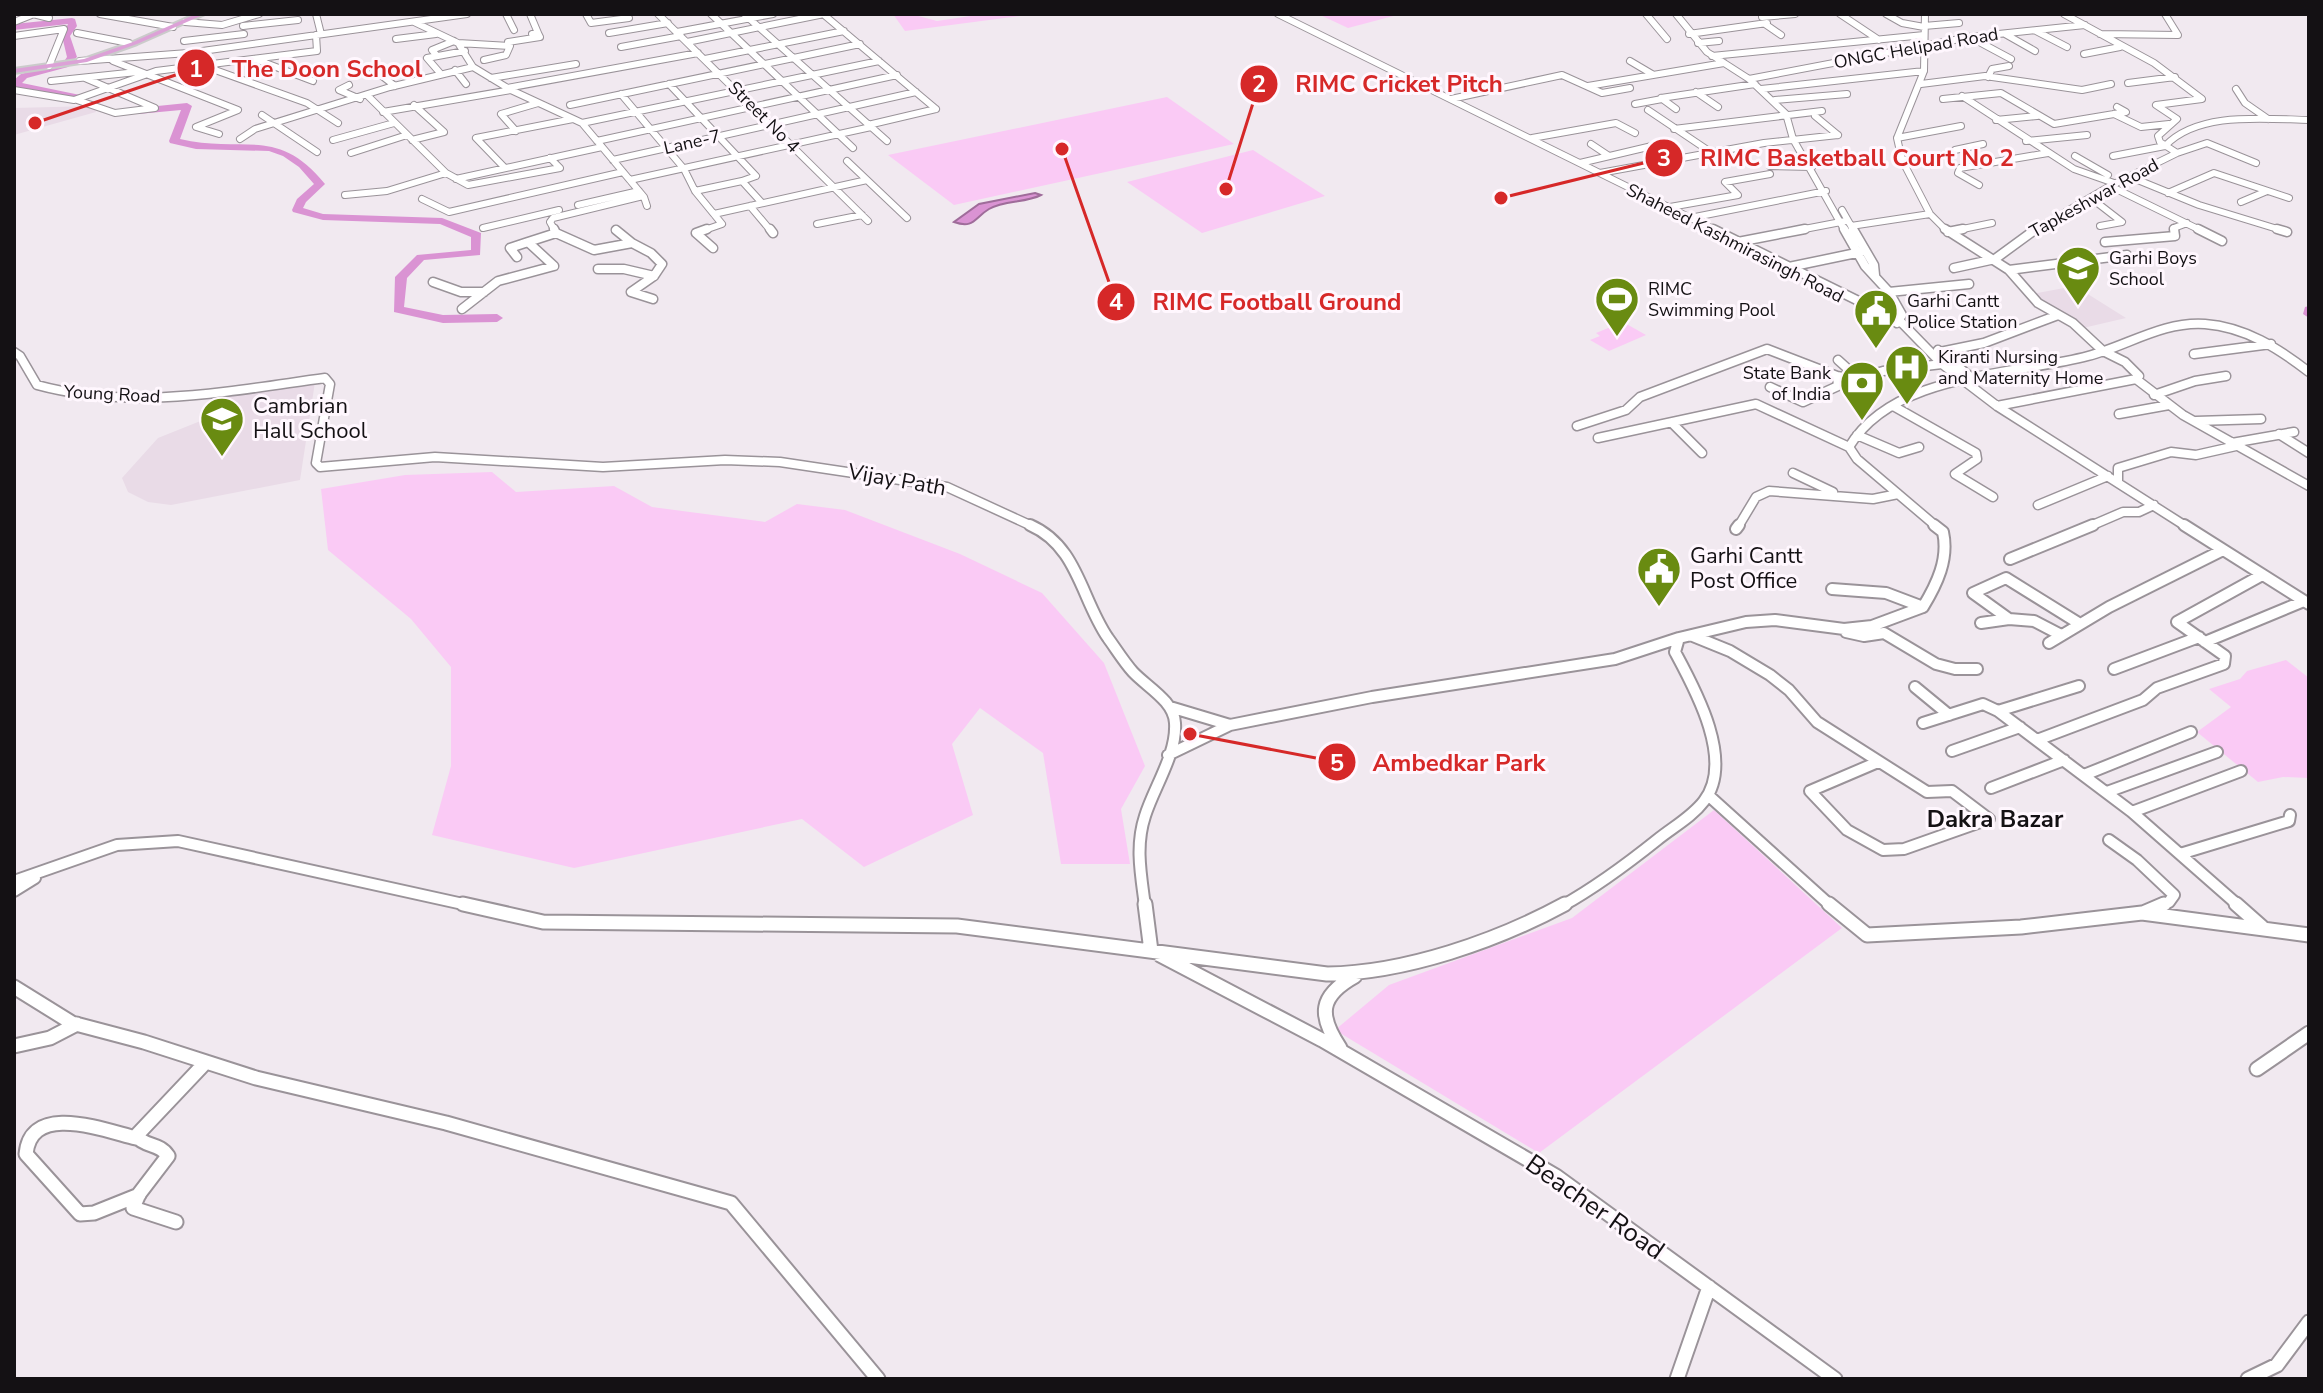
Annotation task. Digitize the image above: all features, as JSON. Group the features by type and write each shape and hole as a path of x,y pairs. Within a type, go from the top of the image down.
{"main road":[{"path":"14,70 85,61 187,17 202,14"},
{"path":"50,65 129,43 171,26"}],"street":[{"path":"14,22 34,14 49,18"},
{"path":"100,14 171,26"},
{"path":"184,41 245,23 259,14"},
{"path":"74,100 147,75 317,51 316,14"},
{"path":"405,14 415,36"},
{"path":"73,61 111,60 245,45 318,35 340,28 467,14"},
{"path":"506,14 514,30"},
{"path":"508,42 540,37 530,14"},
{"path":"586,14 589,23 629,18"},
{"path":"660,15 672,14"},
{"path":"711,14 853,148"},
{"path":"682,37 747,16 773,14"},
{"path":"621,47 731,33 823,14 936,109 793,145 630,180"},
{"name":"Shaheed Kashmirasingh Road","path":"1275,14 1901,322"},
{"name":"Shaheed Kashmirasingh Road","path":"1275,14 1901,322"},
{"path":"1646,14 1667,39"},
{"path":"1676,14 1689,34 1712,56 1775,100 1786,114 1796,138 1875,275 1889,292 1901,322 1942,364 1967,379"},
{"path":"1689,34 1795,14"},
{"path":"1840,14 1895,52 1914,57 1924,68"},
{"path":"1886,14 1902,23 1924,29"},
{"path":"1925,14 1921,84 1897,138 1902,160 1930,214 1948,232 2009,270 2031,296 2073,323 2103,351 2135,369 2139,376 2136,379"},
{"path":"2064,14 2120,47 2145,57 2203,98 2156,105 2177,119 2158,136 2165,146 2113,156"},
{"path":"2159,14 2175,36"},
{"path":"2165,14 2175,36"},
{"name":"Street No 4","path":"660,15 865,218 817,224"},
{"path":"747,16 887,141"},
{"path":"187,17 205,27 298,17 300,38"},
{"path":"1762,18 1781,35"},
{"path":"411,22 455,41 465,51 473,67 509,89 582,123 642,195 647,206"},
{"path":"245,23 245,45"},
{"path":"609,33 668,23"},
{"path":"1712,56 1876,39 1959,23"},
{"name":"ONGC Helipad Road","path":"1895,52 1970,37 2085,25"},
{"path":"14,36 64,29 50,65"},
{"path":"2034,30 2067,47"},
{"path":"705,59 844,31"},
{"path":"77,33 129,43"},
{"path":"396,39 438,33"},
{"path":"522,35 538,33"},
{"path":"2003,33 2035,51"},
{"path":"2099,34 2175,36"},
{"path":"437,56 432,50 468,35"},
{"path":"1970,37 2010,63 1992,69 1988,77"},
{"path":"455,41 510,45 506,55 484,60"},
{"path":"1698,43 1719,41"},
{"path":"570,105 860,44"},
{"path":"2084,54 2120,47"},
{"path":"440,73 427,58 465,51"},
{"path":"1754,84 1895,52"},
{"path":"383,112 698,53"},
{"path":"254,58 313,81"},
{"path":"111,60 238,110 196,127 219,134"},
{"path":"582,123 879,61"},
{"path":"1630,61 1652,74"},
{"path":"1588,86 1724,63"},
{"path":"491,78 576,64"},
{"path":"203,65 307,103 338,123"},
{"path":"240,139 253,129 440,73 473,67"},
{"path":"1635,104 1661,97 1754,84 1924,68"},
{"path":"373,69 395,86"},
{"path":"455,70 466,84"},
{"path":"51,81 139,72"},
{"path":"456,179 550,158 650,129 897,75"},
{"path":"1451,99 1564,75 1602,93 1630,88"},
{"path":"1921,84 1988,77 2082,90 2111,84"},
{"path":"2128,83 2175,77"},
{"path":"14,90 74,100 110,113 152,109 151,104 85,78"},
{"path":"669,84 757,176 695,191"},
{"path":"349,85 339,90 360,99"},
{"path":"2236,89 2245,103 2269,120"},
{"path":"16,100 24,90"},
{"name":"Lane-7","path":"613,160 916,92"},
{"path":"1696,92 1718,107"},
{"path":"1943,99 2001,93 2051,124 2069,123 2116,110 2141,127 2171,123"},
{"path":"621,94 684,169 695,191 722,225 696,233 713,248"},
{"path":"1775,100 1847,94"},
{"path":"368,96 446,173 471,186 560,168 550,158"},
{"path":"1962,96 2026,141 2082,173 2168,193 2287,232"},
{"path":"1662,99 1676,109"},
{"path":"516,131 501,114 538,103"},
{"path":"351,153 444,132 414,105"},
{"path":"1648,110 1712,153"},
{"path":"1600,173 1796,138 1839,134 1818,114 1786,114 1674,129"},
{"path":"262,115 317,152"},
{"path":"1996,120 2037,116"},
{"path":"505,168 476,139 573,119"},
{"name":"Tapkeshwar Road","path":"2177,153 2165,146 2173,134 2197,127 2269,120 2309,120"},
{"path":"333,140 394,123"},
{"path":"1532,138 1616,123 1635,133"},
{"path":"2069,123 2095,140"},
{"path":"1897,138 1961,126"},
{"path":"2026,141 2087,135"},
{"path":"2177,153 2207,143 2256,163"},
{"path":"1591,144 1609,156"},
{"path":"1902,160 1944,155 1983,144"},
{"path":"1580,163 1652,146"},
{"path":"1944,155 1960,168 2048,153"},
{"name":"Tapkeshwar Road","path":"1995,259 2028,234 2118,181 2177,153"},
{"path":"2075,156 2222,241"},
{"path":"847,161 907,218"},
{"path":"1670,207 1738,195 1725,182 1770,170 1813,167"},
{"path":"1960,168 1958,173 1979,185"},
{"path":"422,199 449,212 623,172"},
{"path":"345,195 396,189 446,173"},
{"path":"2168,193 2214,173 2289,198"},
{"path":"714,214 867,180"},
{"path":"742,181 762,203"},
{"path":"1690,218 1827,191"},
{"path":"2241,202 2267,191"},
{"path":"483,228 642,195"},
{"path":"632,243 593,250 556,233 550,222 553,218 642,195"},
{"path":"2091,198 2122,222 2100,226"},
{"path":"750,206 773,233"},
{"path":"1738,242 1846,223 1930,214"},
{"path":"1948,232 1992,223"},
{"path":"2105,242 2175,236 2174,228 2187,223"},
{"path":"616,230 661,262 654,276 631,292 653,299"},
{"path":"517,257 511,247 556,233"},
{"path":"462,309 501,280 554,266 528,242"},
{"path":"1789,267 1862,252"},
{"path":"2009,270 2127,255"},
{"path":"1954,268 1995,259"},
{"path":"598,269 624,269 654,276"},
{"path":"433,282 461,292 484,292"},
{"path":"1889,292 1969,284"},
{"path":"1940,352 1984,343 2058,315"},
{"path":"1901,322 1940,352 1997,406 2307,602"},
{"path":"1849,447 1857,435 1915,393 2103,351 2186,323 2235,329 2271,344 2309,372"},
{"path":"2194,354 2271,344"},
{"path":"1577,426 1626,410 1640,397 1767,349 1837,376 1859,379 1883,371 1942,364"},
{"name":"Young Road","path":"14,352 20,356 37,385 63,392 144,399 325,378 330,384 316,463 320,467"},
{"path":"1838,360 1859,379"},
{"path":"1770,387 1803,402 1838,386 1837,376"},
{"path":"2154,395 2195,381 2226,376"},
{"path":"2136,379 2169,405 2309,486"},
{"path":"1997,406 2136,379"},
{"path":"1168,755 1230,725 1372,697 1485,684 1615,659 1746,622 1775,620 1833,627 1872,626 1923,607 1941,568 1943,532 1857,459 1849,447 1758,404 1598,438"},
{"path":"2119,414 2169,405"},
{"path":"1895,407 1976,453 1977,459 1955,474 1993,497"},
{"path":"2196,421 2219,416 2239,421 2261,419"},
{"path":"1672,423 1702,453"},
{"path":"2118,482 2118,468 2164,454 2196,455 2294,432"},
{"path":"2279,434 2309,453"},
{"path":"1857,435 1899,453"},
{"path":"1887,457 1919,447"},
{"name":"Vijay Path","path":"320,467 435,457 603,467 725,460 780,462 947,487 1042,530 1070,558 1105,634 1132,671 1170,707"},
{"path":"1793,473 1838,495"},
{"path":"2038,505 2108,476"},
{"path":"1736,529 1746,509 1762,493 1873,499 1898,494"},
{"path":"2010,559 2113,516 2139,512 2154,505"},
{"path":"2049,643 2223,550"},
{"path":"2037,740 2143,700 2157,688 2226,662 2225,656 2181,626 2178,620 2262,575"},
{"path":"2009,619 1973,593 2006,578 2080,624"},
{"path":"1832,589 1891,594 1923,607"},
{"path":"2114,669 2307,602"},
{"path":"1981,623 2009,619 2034,621 2061,635"},
{"path":"1833,627 1864,636 1884,633 1936,664 1955,669 1977,669"},
{"path":"1685,637 1722,646 1780,683 1820,725 1927,792 1952,791 1989,819 1899,850 1884,850 1839,825 1820,809 1810,791 1878,762"},
{"path":"14,881 117,845 178,841 543,922 957,926 1327,974 1357,975 1393,969 1471,944 1563,906 1636,857 1694,810 1708,795 1714,761 1713,741 1697,692 1675,652 1685,637"},
{"path":"1998,711 2079,686"},
{"path":"1915,687 1949,715"},
{"path":"1923,723 1983,704 1998,711 2132,812 2263,928"},
{"path":"1170,707 1230,725"},
{"path":"1151,951 1138,849 1144,818 1168,755 1175,721 1170,707"},
{"path":"1952,751 2020,727"},
{"path":"2084,775 2191,732"},
{"path":"2107,792 2217,752"},
{"path":"1991,788 2064,760"},
{"path":"2132,812 2241,771"},
{"path":"1708,795 1867,935 2021,927 2142,913 2309,935"},
{"path":"2180,854 2289,821 2290,815"},
{"path":"2109,840 2137,860 2174,895 2169,902 2142,913"},
{"path":"14,891 50,868"},
{"name":"Beacher Road","path":"1151,951 1344,1053 1556,1176 1835,1379"},
{"path":"1344,1053 1328,1032 1325,1014 1327,996 1334,986 1357,975"},
{"path":"14,987 77,1024 256,1078 446,1123 731,1203 878,1379"},
{"path":"14,1046 50,1038 77,1024"},
{"path":"2257,1069 2309,1033"},
{"path":"136,1138 137,1133 206,1062"},
{"path":"139,1195 94,1213 80,1214 26,1154 26,1149 38,1132 69,1121 163,1148 168,1156 161,1171 139,1195 133,1208 176,1222"},
{"path":"1677,1379 1709,1287"},
{"path":"2248,1379 2265,1376 2278,1366 2309,1322"}],"shaded area":[{"path":"893,14 911,14 937,21 984,14 1036,14 905,31"},
{"path":"1318,14 1401,14 1348,28"},
{"path":"1167,97 1234,144 954,205 888,155"},
{"path":"93,106 96,112 14,135 14,108"},
{"path":"1253,150 1325,196 1202,233 1127,182"},
{"path":"1035,193 1041,195 995,206 973,222 954,222 979,204"},
{"name":"Garhi Boys School","path":"2075,286 2126,318 2083,328 2032,294"},
{"name":"RIMC Swimming Pool","path":"1623,322 1646,335 1609,351 1590,340 1600,336 1596,333"},
{"name":"Cambrian Hall School","path":"315,382 300,480 171,505 148,502 128,492 122,478 158,438 223,412 213,398"},
{"path":"492,472 516,492 614,486 652,507 765,522 797,504 845,510 960,554 1042,593 1104,663 1145,766 1121,809 1130,864 1061,864 1043,753 980,708 952,744 973,815 864,867 802,819 574,868 432,835 451,766 451,667 411,619 328,550 321,489 405,475"},
{"path":"2286,660 2309,678 2309,778 2283,777 2258,782 2197,732 2231,707 2209,689 2240,679 2247,671"},
{"path":"1714,810 1842,928 1539,1153 1335,1030 1389,985 1572,918"}],"waterway":[{"path":"14,27 72,21 73,26 66,36 72,57 70,60"},
{"path":"65,65 24,76 15,84 77,97"},
{"path":"138,111 187,106 174,141 216,148 270,148 286,154 303,165 320,184 301,201 297,210 323,217 442,221 477,235 476,253 421,257 401,277 398,309 443,319 497,318"}],"place":[{"name":"The Doon School","path":"35,123"},
{"name":"RIMC Football Ground","path":"1062,149"},
{"name":"RIMC Cricket Pitch","path":"1226,189"},
{"name":"RIMC Basketball Court No 2","path":"1501,198"},
{"name":"Garhi Boys School","path":"2078,307"},
{"name":"RIMC Swimming Pool","path":"1617,338"},
{"name":"Garhi Cantt Police Station","path":"1876,350"},
{"name":"Kiranti Nursing and Maternity Home","path":"1907,406"},
{"name":"State Bank of India","path":"1862,422"},
{"name":"Cambrian Hall School","path":"222,458"},
{"name":"Garhi Cantt Post Office","path":"1659,608"},
{"name":"Ambedkar Park","path":"1190,734"}],"district":[{"name":"Dakra Bazar","path":"1995,819"}]}
